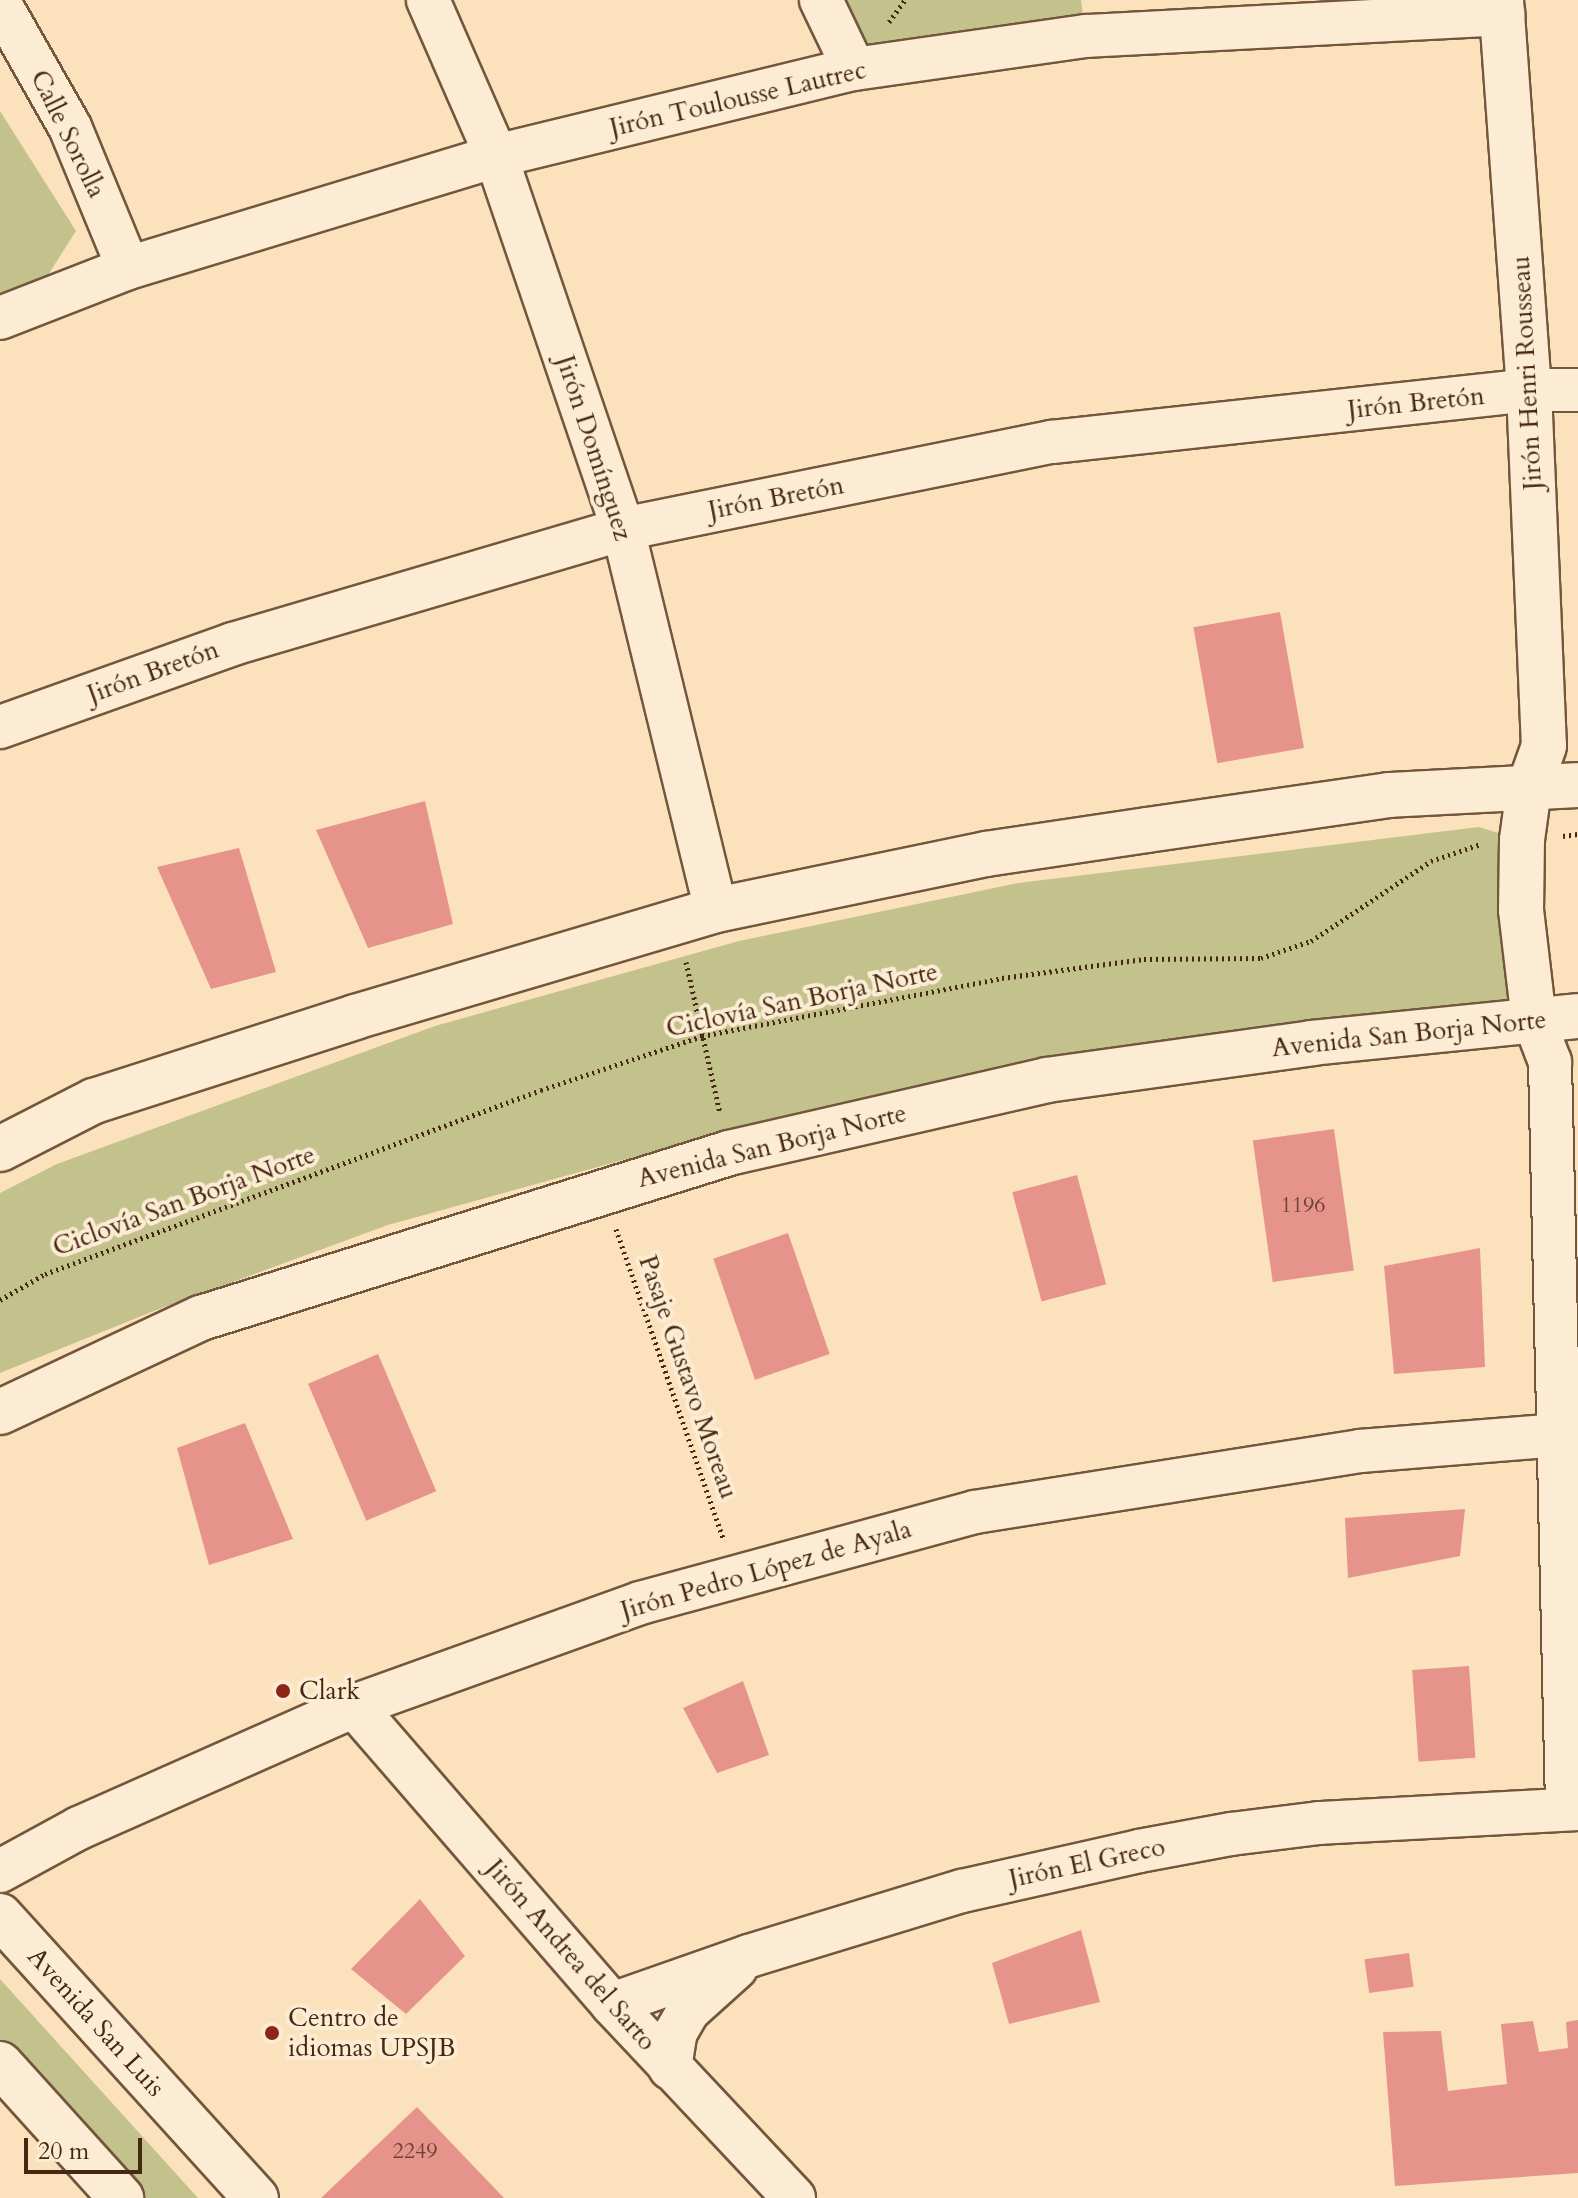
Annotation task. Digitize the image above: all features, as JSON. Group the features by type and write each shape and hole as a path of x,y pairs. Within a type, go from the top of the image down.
{"main road":[{"name":"Jirón Henri Rousseau","path":"1502,7 1529,390 1544,746 1529,788 1522,840 1521,910 1534,1020"},
{"path":"1544,746 1578,785"},
{"path":"0,1149 94,1101 370,1012 697,915 1030,847 1389,795 1578,785"},
{"name":"Avenida San Borja Norte","path":"0,1412 201,1318 729,1153 1047,1080 1312,1043 1578,1017"},
{"name":"Avenida San Luis","path":"0,1916 256,2198"},
{"path":"0,2064 121,2198"}],"street":[{"name":"Jirón Domínguez","path":"428,0 496,156 623,529 697,915"},
{"path":"821,0 854,69"},
{"name":"Calle Sorolla","path":"0,4 70,127 128,268"},
{"name":"Jirón Toulousse Lautrec","path":"0,318 128,268 496,156 854,69 1084,18 1502,7"},
{"name":"Jirón Bretón","path":"0,727 233,644 623,529 1052,442 1529,390 1578,390"},
{"path":"1550,1062 1578,1017"},
{"name":"Jirón Henri Rousseau","path":"1534,1020 1550,1062 1568,1436 1573,1808"},
{"name":"Jirón Pedro López de Ayala","path":"0,1871 79,1828 354,1706 640,1603 975,1512 1360,1451 1568,1436"},
{"name":"Jirón Andrea del Sarto","path":"354,1706 612,2004 794,2198"},
{"name":"Jirón El Greco","path":"612,2004 749,1956 962,1891 1139,1851 1231,1834 1319,1823 1573,1808"},
{"path":"670,2068 676,2032 688,2011 749,1956"}],"path":[{"name":"Ciclovía San Borja Norte","path":"0,1300 45,1274 541,1090 702,1036 1002,978 1144,959 1261,958 1311,941 1431,861 1483,844 1578,834"},
{"path":"697,915 702,1036 729,1153"},
{"name":"Pasaje Gustavo Moreau","path":"603,1190 736,1577"}],"shaded area":[{"path":"821,0 1081,0 1086,36 854,69"},
{"path":"0,111 76,231 48,275 0,293"},
{"path":"1479,827 1508,836 1514,1005 1152,1046 1003,1067 739,1128 388,1225 159,1309 0,1373 0,1193 57,1164 435,1026 739,941 1018,883"},
{"path":"0,1979 198,2198 141,2198 0,2042"}],"building":[{"path":"1280,612 1304,748 1217,763 1193,627"},
{"path":"425,801 453,924 368,948 316,830"},
{"path":"239,848 276,972 211,989 157,867"},
{"path":"1334,1129 1354,1271 1273,1282 1253,1140"},
{"path":"1077,1175 1106,1284 1042,1301 1012,1192"},
{"path":"788,1233 830,1354 755,1380 713,1259"},
{"path":"1480,1248 1485,1367 1394,1374 1384,1266"},
{"path":"378,1354 436,1491 366,1521 308,1384"},
{"path":"245,1423 293,1539 209,1565 177,1448"},
{"path":"1465,1509 1460,1556 1348,1578 1345,1518"},
{"path":"1469,1666 1475,1758 1419,1762 1412,1670"},
{"path":"743,1681 769,1755 717,1773 683,1708"},
{"path":"420,1899 465,1956 406,2014 351,1969"},
{"path":"1081,1930 1100,2002 1009,2024 992,1963"},
{"path":"1409,1953 1414,1987 1369,1993 1364,1959"},
{"path":"1578,2020 1578,2173 1395,2186 1383,2032 1441,2031 1448,2091 1507,2084 1501,2024 1533,2021 1539,2052 1568,2048 1566,2022"},
{"path":"417,2107 504,2198 321,2198"}],"place":[{"name":"Clark","path":"283,1691"},
{"name":"Centro de idiomas UPSJB","path":"272,2033"}]}
